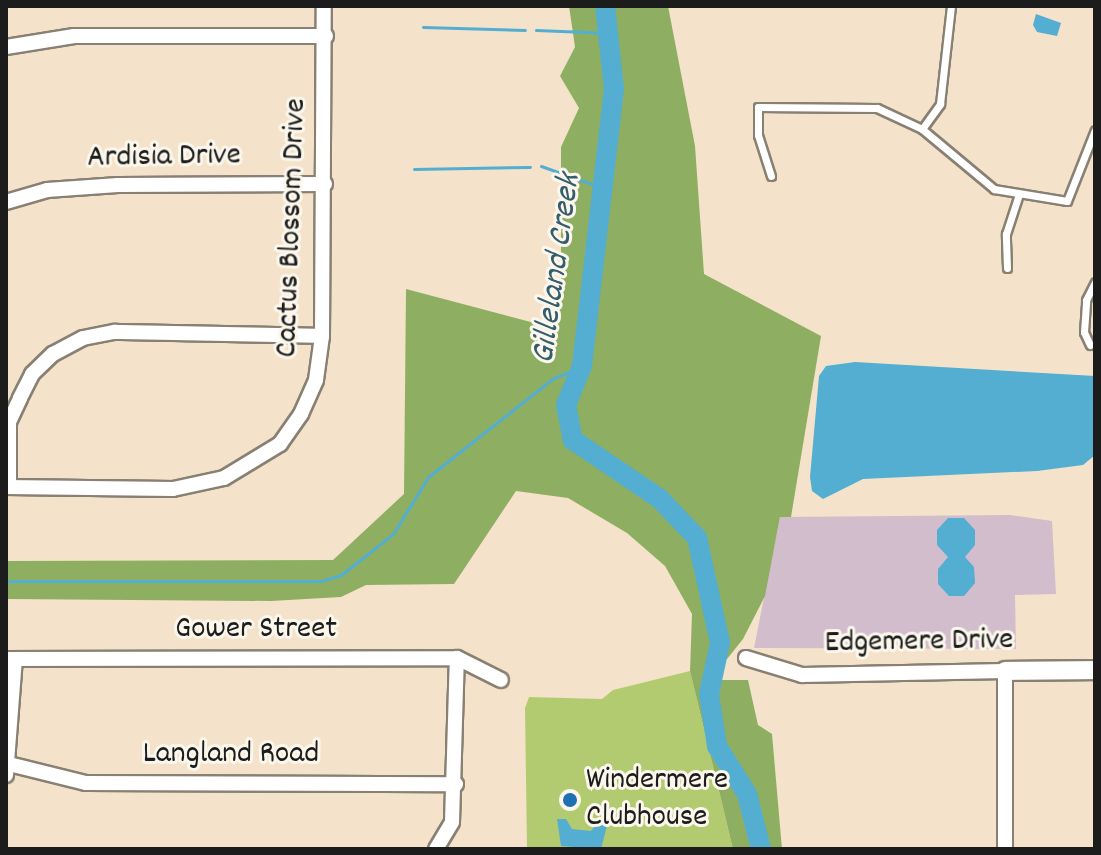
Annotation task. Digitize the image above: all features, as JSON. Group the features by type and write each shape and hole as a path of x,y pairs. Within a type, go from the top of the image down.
{"street":[{"name":"Cactus Blossom Drive","path":"8,487 173,489 224,478 280,444 301,414 316,380 322,336 324,6"},
{"path":"6,47 74,36 326,36"},
{"name":"Ardisia Drive","path":"6,202 47,190 118,185 325,184"},
{"path":"8,487 9,422 32,374 53,354 83,338 115,332 322,336"},
{"path":"436,849 452,822 456,784 457,658"},
{"name":"Gower Street","path":"10,659 457,658 501,680"},
{"name":"Edgemere Drive","path":"746,658 802,675 1095,670"},
{"path":"7,769 10,659"},
{"path":"1005,671 1005,849"},
{"name":"Langland Road","path":"7,769 86,783 456,784"}],"lane":[{"path":"922,129 940,104 951,6"},
{"path":"771,176 758,135 758,107 877,108 922,129 994,189 1018,196 1067,201 1095,130"},
{"path":"1007,268 1006,234 1018,196"},
{"path":"1090,345 1085,316 1095,282"}],"shaded area":[{"path":"1010,515 1052,521 1056,594 1015,595 1016,649 754,648 780,517"}],"green space":[{"path":"569,6 668,6 695,146 704,274 821,336 791,517 780,517 765,596 743,639 727,659 710,667 709,680 748,680 758,725 772,734 782,849 733,849 690,671 692,614 665,566 627,533 568,498 516,491 454,584 366,585 341,597 271,601 6,599 6,561 333,560 404,494 406,289 546,326 561,292 561,147 579,108 560,76 575,47"},
{"path":"690,671 733,849 527,849 525,708 529,697 602,699 613,690"}],"water":[{"path":"1036,14 1061,23 1057,36 1037,32 1033,25"},
{"path":"855,362 1095,376 1095,455 1083,465 1037,471 863,479 823,499 812,491 810,477 819,376 826,366"},
{"path":"948,518 964,518 975,530 975,545 965,557 974,567 975,583 964,596 949,596 938,584 938,569 948,557 937,545 937,530"},
{"path":"557,819 566,819 572,829 591,831 599,821 608,822 601,849 561,846"}],"waterway":[{"name":"Gilleland Creek","path":"605,6 614,89 582,366 566,405 573,440 660,499 697,538 720,643 709,694 717,746 747,794 761,849"},
{"path":"423,27 525,30"},
{"path":"536,30 611,33"},
{"path":"541,166 600,187"},
{"path":"414,169 530,167"},
{"path":"6,581 321,581 341,575 393,534 428,477 552,379 582,366"}],"place":[{"name":"Windermere Clubhouse","path":"570,800"}]}
